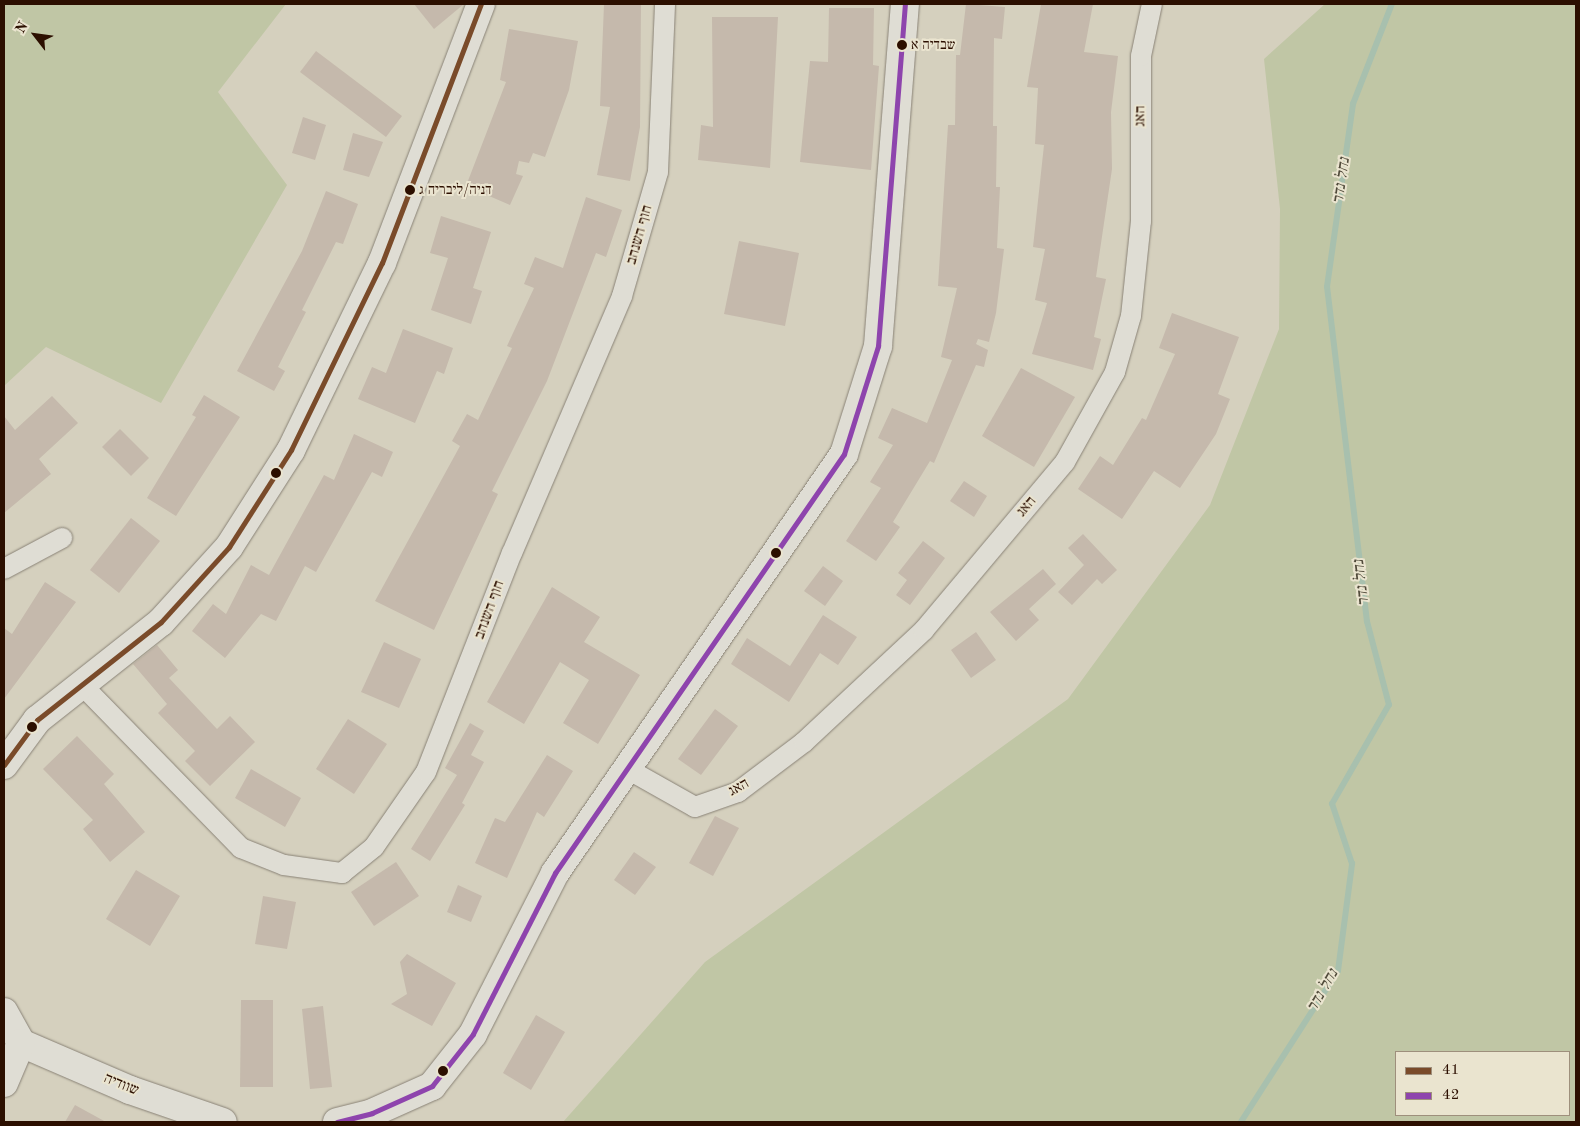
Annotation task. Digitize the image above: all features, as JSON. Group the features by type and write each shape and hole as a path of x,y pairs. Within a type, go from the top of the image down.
{"street":[{"path":"4,765 37,720 161,622 229,547 291,450 382,263 481,4"},
{"name":"חוף השנהב","path":"82,685 241,848 284,865 342,873 374,847 426,772 512,553 622,296 658,172 665,4"},
{"path":"337,1122 373,1118 432,1086 473,1034 555,873 624,767 821,491 844,454 861,410 878,346 905,4"},
{"name":"האג","path":"624,767 696,807 738,792 804,742 924,630 1065,462 1115,372 1131,316 1141,220 1141,56 1152,4"},
{"path":"4,569 62,538"},
{"path":"4,1012 21,1043 4,1083"},
{"name":"שוודיה","path":"21,1043 130,1090 223,1122"}],"green space":[{"path":"4,4 286,4 218,92 287,185 161,403 46,347 4,386"},
{"path":"1325,4 1576,4 1576,1122 563,1122 705,962 1068,699 1210,505 1279,329 1280,209 1264,59"}],"building":[{"path":"414,4 464,4 434,29"},
{"path":"604,4 641,4 640,127 630,181 597,175 610,107 600,106"},
{"path":"966,4 1005,7 1002,39 994,38 993,126 997,126 996,187 1000,187 997,248 1004,249 996,313 989,342 978,339 976,344 988,350 984,367 976,365 934,463 930,461 893,522 900,527 876,561 846,541 881,488 870,482 893,445 878,438 892,408 927,423 952,360 941,357 957,288 938,286 948,125 955,125 956,55 960,55"},
{"path":"1041,4 1093,4 1084,52 1118,56 1111,112 1112,169 1096,277 1106,279 1094,337 1101,339 1093,370 1032,354 1047,303 1035,300 1045,249 1033,247 1044,145 1035,144 1038,88 1027,87"},
{"path":"829,8 874,8 873,65 879,66 871,170 800,162 810,61 828,62"},
{"path":"712,17 778,17 770,168 698,160 701,125 713,127"},
{"path":"509,29 578,41 569,90 545,157 533,153 529,163 519,161 516,174 523,176 510,205 466,186 506,82 500,80"},
{"path":"316,51 402,116 386,137 300,72"},
{"path":"303,117 326,125 315,160 292,153"},
{"path":"353,133 383,142 369,177 343,170"},
{"path":"326,191 358,204 343,244 336,242 302,310 306,312 278,367 285,371 274,391 237,371 302,251"},
{"path":"586,197 622,210 606,257 596,253 547,381 492,491 498,494 434,630 375,601 460,446 452,441 467,414 478,420 512,348 507,346 534,288 524,284 535,257 563,268"},
{"path":"441,216 491,232 473,288 482,291 471,324 431,310 448,258 430,253"},
{"path":"739,241 799,253 785,326 724,314"},
{"path":"1172,313 1239,337 1218,394 1230,399 1216,434 1180,488 1154,471 1122,519 1078,489 1100,456 1113,465 1142,418 1146,420 1175,354 1159,348"},
{"path":"403,329 453,348 444,374 437,371 415,423 358,399 372,367 386,373"},
{"path":"1021,368 1075,397 1034,467 982,436"},
{"path":"204,395 240,417 176,516 147,498 196,417 192,415"},
{"path":"52,396 78,423 39,459 51,474 4,513 4,416 15,430"},
{"path":"120,429 149,458 131,476 102,447"},
{"path":"354,434 393,452 382,477 372,472 316,572 305,566 276,621 261,614 225,658 192,631 213,604 226,614 251,565 269,575 324,475 334,480"},
{"path":"964,481 987,496 974,517 950,501"},
{"path":"131,518 160,541 119,593 90,570"},
{"path":"1083,534 1117,570 1102,584 1097,579 1072,605 1058,592 1084,565 1068,548"},
{"path":"923,541 945,558 910,605 896,595 907,580 898,573"},
{"path":"823,566 843,581 825,606 804,591"},
{"path":"1043,569 1056,584 1029,609 1039,620 1016,641 990,612"},
{"path":"45,582 76,602 4,699 4,628 12,634"},
{"path":"552,587 600,617 584,642 640,675 598,744 563,723 589,680 560,662 524,724 487,702"},
{"path":"823,615 857,637 838,665 820,653 789,702 731,664 747,638 790,666"},
{"path":"976,632 996,660 971,678 951,650"},
{"path":"384,642 421,659 399,708 361,692"},
{"path":"157,645 178,670 169,678 217,729 230,716 255,742 210,786 185,761 195,751 158,713 167,704 133,664"},
{"path":"715,709 738,726 701,775 678,759"},
{"path":"348,719 387,744 354,794 316,769"},
{"path":"470,723 484,731 471,755 484,762 462,803 465,805 430,861 411,849 457,775 445,768"},
{"path":"77,736 114,774 104,784 145,832 110,862 83,829 93,820 43,769"},
{"path":"547,755 573,771 544,817 537,812 507,878 475,863 495,818 505,822"},
{"path":"251,769 301,798 285,827 235,798"},
{"path":"715,816 739,828 713,876 689,863"},
{"path":"634,852 656,867 635,895 614,880"},
{"path":"396,862 419,896 374,926 351,892"},
{"path":"136,870 180,896 150,946 106,919"},
{"path":"458,885 482,896 471,922 447,912"},
{"path":"263,896 296,902 287,949 255,944"},
{"path":"407,954 456,983 432,1026 391,1004 407,994 400,962"},
{"path":"241,1000 273,1000 273,1087 240,1087"},
{"path":"323,1006 332,1087 310,1089 302,1009"},
{"path":"536,1015 565,1032 531,1090 503,1073"},
{"path":"75,1105 106,1122 65,1122"}],"waterway":[{"name":"נחל נדר","path":"1241,1122 1338,971 1352,864 1332,804 1389,705 1367,622 1327,287 1353,104 1392,4"}],"transit line":[{"name":"41","path":"4,765 37,720 161,622 229,547 291,450 382,263 481,4"},
{"name":"42","path":"337,1122 372,1113 432,1086 473,1034 555,873 844,454 878,346 905,4"}],"place":[{"name":"שבדיה א","path":"902,45"},
{"name":"דניה/ליבריה ג","path":"410,190"}]}
